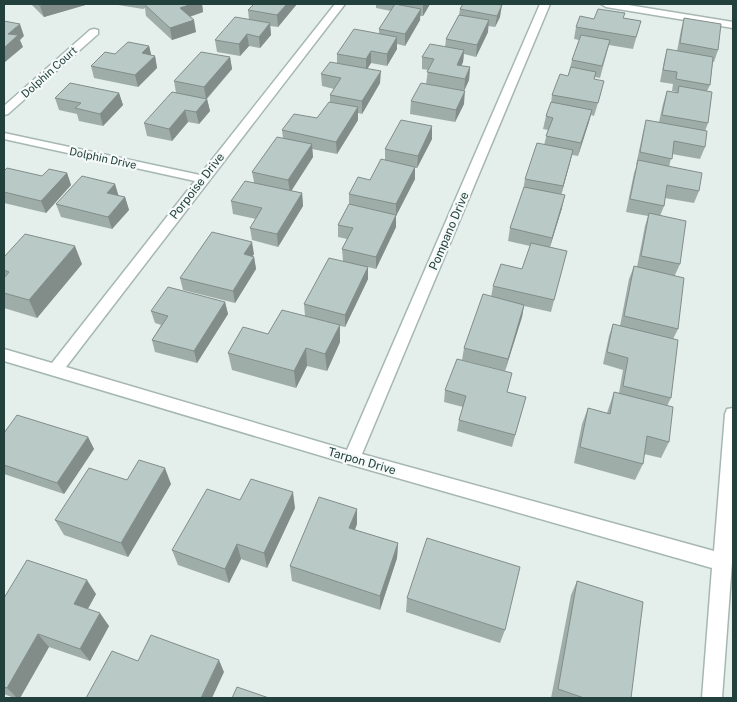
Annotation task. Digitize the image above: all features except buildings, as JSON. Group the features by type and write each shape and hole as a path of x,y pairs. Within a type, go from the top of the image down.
{"street":[{"name":"Porpoise Drive","path":"56,369 340,4"},
{"name":"Pompano Drive","path":"352,458 545,4"},
{"path":"606,4 733,25"},
{"name":"Dolphin Court","path":"4,112 94,32"},
{"name":"Dolphin Drive","path":"4,136 202,179"},
{"name":"Tarpon Drive","path":"4,355 352,458 722,562"},
{"path":"712,698 733,414"}]}
